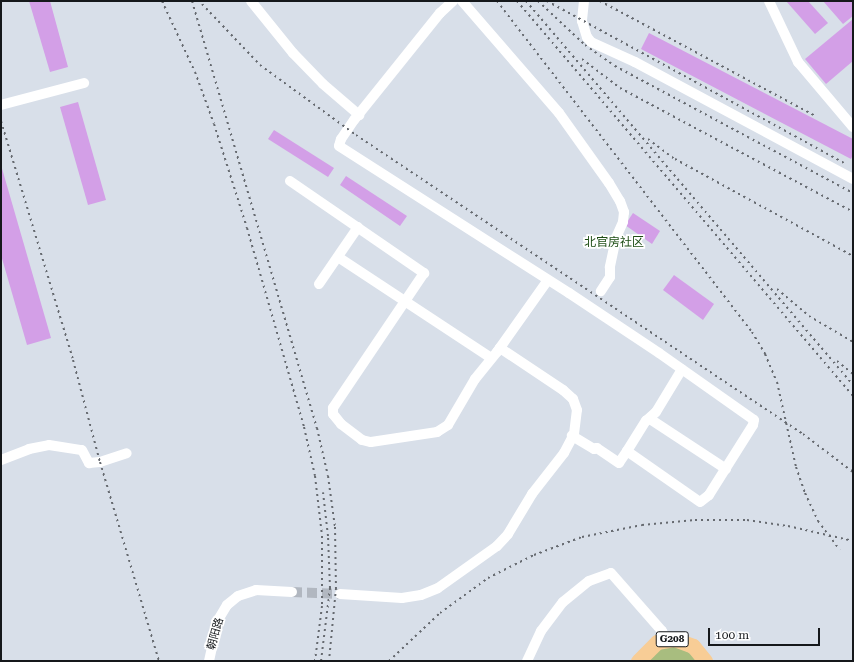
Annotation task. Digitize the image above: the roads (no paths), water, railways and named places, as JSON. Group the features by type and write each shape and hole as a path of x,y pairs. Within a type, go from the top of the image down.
{"highway":[{"name":"G208","path":"638,661 657,642 674,639 693,646 706,661"}],"street":[{"path":"251,1 293,53 357,118"},
{"path":"453,1 440,13 357,118 341,139 339,146 342,150 548,280 682,369 754,420 754,425 709,495 700,502 627,451"},
{"path":"462,1 559,113 609,183 620,201 624,212 623,222 616,238 610,267 610,277 601,291"},
{"path":"584,1 582,21 587,37 591,42 634,62 853,179"},
{"path":"769,1 798,62 853,127"},
{"path":"1,105 84,83"},
{"path":"290,181 424,273 333,408 333,414 351,434 362,440 372,442 437,432 448,425 475,379 500,348 548,280"},
{"path":"319,284 358,227"},
{"path":"338,256 405,302 492,358"},
{"path":"340,594 402,598 421,595 438,588 497,546 508,534 532,494 564,453 572,436 576,410 573,400 563,390 500,348"},
{"path":"572,436 594,449 597,448 619,463 650,418 656,412 682,369"},
{"path":"650,418 726,469"},
{"path":"1,460 29,449 50,445 82,450 89,463 100,462 127,453"},
{"path":"527,661 541,631 563,602 589,581 611,573 662,631 666,640"},
{"name":"朝阳路","path":"209,661 218,620 227,605 238,596 256,590 292,592"}],"tunnel":[{"path":"292,592 340,594"}],"railway":[{"path":"162,1 195,72 214,124 247,228 304,427 315,476 322,536 322,606 315,661"},
{"path":"192,1 317,428 328,476 335,527 336,588 329,661"},
{"path":"497,1 752,332 765,354 777,382 796,467 805,493 818,521 840,550"},
{"path":"517,1 853,396"},
{"path":"526,1 853,385"},
{"path":"538,1 585,45 615,66 853,193"},
{"path":"547,1 844,163"},
{"path":"600,1 815,116"},
{"path":"202,4 260,65 356,135 803,434 853,472"},
{"path":"582,59 620,88 853,212"},
{"path":"1,121 73,360 100,462 159,661"},
{"path":"648,139 675,159 853,256"},
{"path":"777,289 809,316 853,342"},
{"path":"837,361 853,374"},
{"path":"321,661 330,588 328,536 323,492"},
{"path":"389,661 440,613 488,578 534,555 582,537 642,525 695,520 747,520 788,526 853,541"}],"district":[{"name":"北官房社区","path":"614,243"}]}
